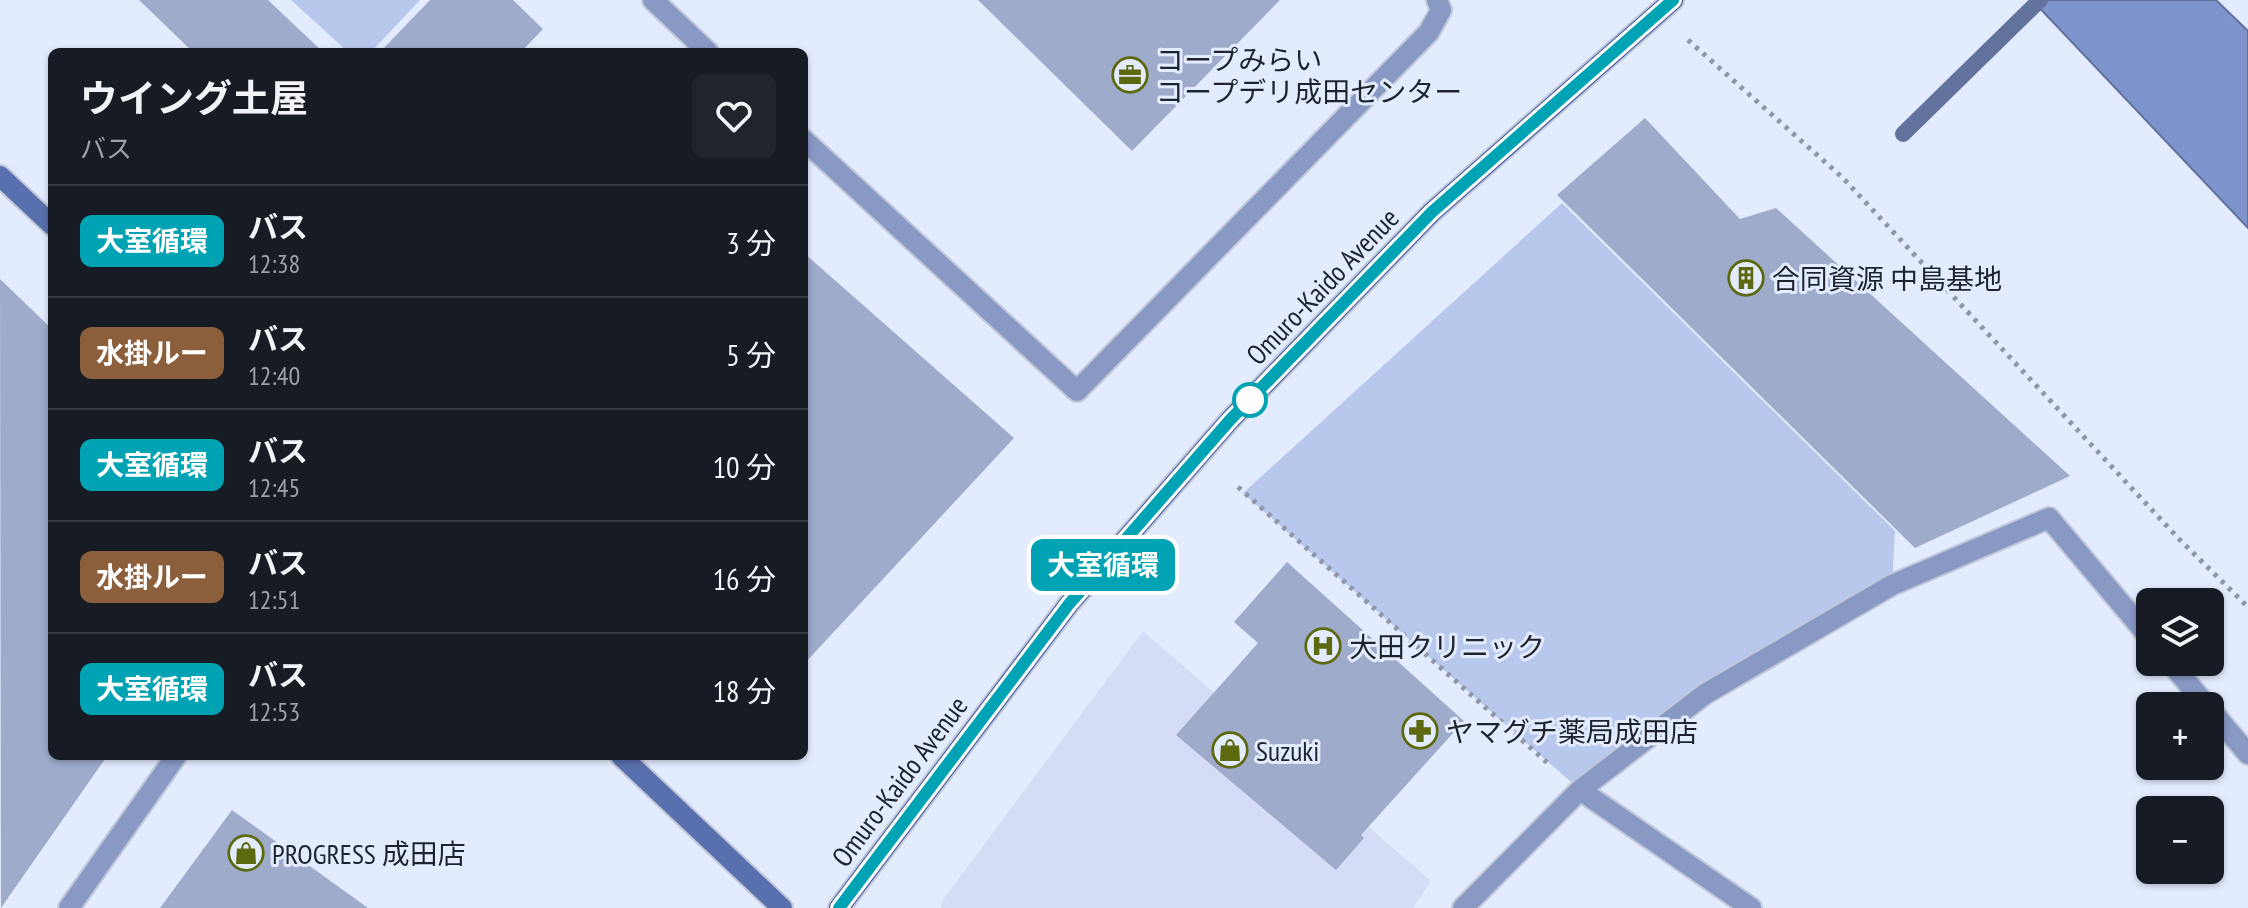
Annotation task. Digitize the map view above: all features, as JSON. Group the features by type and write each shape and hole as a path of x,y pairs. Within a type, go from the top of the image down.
{"main road":[{"name":"Omuro-Kaido Avenue","path":"839,908 1069,604 1230,420 1432,212 1665,6"}],"street":[{"path":"653,0 696,48"},
{"path":"808,144 1077,391 1429,32 1441,10 1437,0"},
{"path":"0,176 48,221"},
{"path":"1463,908 1580,790 1705,694 1892,585 2049,518 2136,621"},
{"path":"2182,676 2195,692"},
{"path":"2224,726 2248,754"},
{"path":"69,908 173,760"},
{"path":"625,760 782,908"},
{"path":"1580,790 1751,908"}],"path":[{"path":"1665,6 1843,178 2179,539 2248,607"},
{"path":"1238,487 1580,790"}],"shaded area":[{"path":"291,0 420,0 375,48 344,48"},
{"path":"2032,0 2216,0 2248,31 2248,228"},
{"path":"1562,203 1895,531 1892,585 1705,694 1580,790 1243,493"},
{"path":"1143,631 1431,881 1413,908 941,908 942,901"}],"building":[{"path":"139,0 268,0 319,48 189,48"},
{"path":"430,0 513,0 543,29 525,48 384,48"},
{"name":"コープみらい コープデリ成田センター","path":"978,0 1280,0 1132,151"},
{"name":"合同資源 中島基地","path":"1645,118 1740,219 1776,208 2070,476 1915,548 1557,195"},
{"path":"808,257 1014,438 808,660"},
{"path":"0,279 48,325 48,760 104,760 1,908"},
{"path":"1287,562 1464,721 1361,835 1364,838 1336,870 1176,735 1258,643 1234,622"},
{"name":"PROGRESS 成田店","path":"232,810 368,908 160,908"}],"waterway":[{"path":"1903,134 2040,0"}],"bus line":[{"name":"大室循環","path":"839,908 1069,604 1230,420 1432,212 1673,0"}],"place":[{"name":"コープみらい コープデリ成田センター","path":"1130,75"},
{"name":"合同資源 中島基地","path":"1746,278"},
{"name":"大田クリニック","path":"1323,646"},
{"name":"ヤマグチ薬局成田店","path":"1420,731"},
{"name":"Suzuki","path":"1230,750"},
{"name":"PROGRESS 成田店","path":"246,853"}]}
